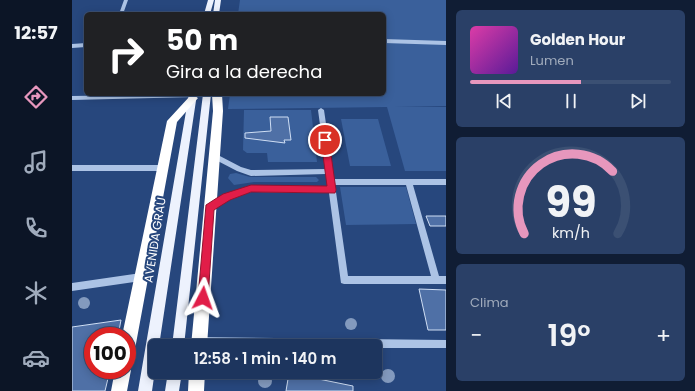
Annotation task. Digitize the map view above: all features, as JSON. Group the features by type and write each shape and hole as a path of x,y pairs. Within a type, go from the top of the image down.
{"highway":[{"path":"131,327 172,121 193,96"},
{"path":"200,339 209,208 218,111 217,96"},
{"path":"119,391 121,379"},
{"path":"196,391 197,379"}],"main road":[{"path":"208,12 211,0"},
{"path":"216,12 218,0"},
{"name":"AVENIDA GRAU","path":"145,391 193,96"},
{"path":"179,339 207,96"},
{"path":"172,391 174,379"}],"street":[{"path":"122,12 126,0"},
{"path":"386,41 446,43"},
{"path":"72,46 84,45"},
{"path":"72,98 193,96"},
{"path":"321,110 344,280 446,280"},
{"path":"214,156 250,173 329,171"},
{"path":"72,168 162,168"},
{"path":"209,208 226,197 251,189 409,182 446,182"},
{"path":"409,182 436,280"},
{"path":"72,286 141,277"},
{"path":"382,344 446,344"}],"shaded area":[{"path":"240,0 446,0 446,106 395,107 446,107 446,171 405,171 387,107 228,109 230,96 386,96 386,12 238,12"},
{"path":"244,110 311,110 317,162 268,162 267,153 247,153 243,150"},
{"path":"341,119 378,119 391,166 350,166"},
{"path":"236,173 250,177 316,177 319,180 317,182 254,182 234,185 228,178 230,174"},
{"path":"340,187 406,187 416,224 346,225"}],"building":[{"path":"270,117 288,117 291,140 284,140 285,143 245,138 245,133 271,131"},
{"path":"426,216 446,216 446,226 430,226"},
{"path":"419,289 446,290 446,330 428,330"},
{"path":"121,320 120,327 84,327 84,379 108,379 105,391 72,391 72,327"},
{"path":"288,379 319,379 353,386 353,391 286,391"}],"route":[{"path":"203,298 209,208 226,197 251,189 332,190 325,140"}]}
